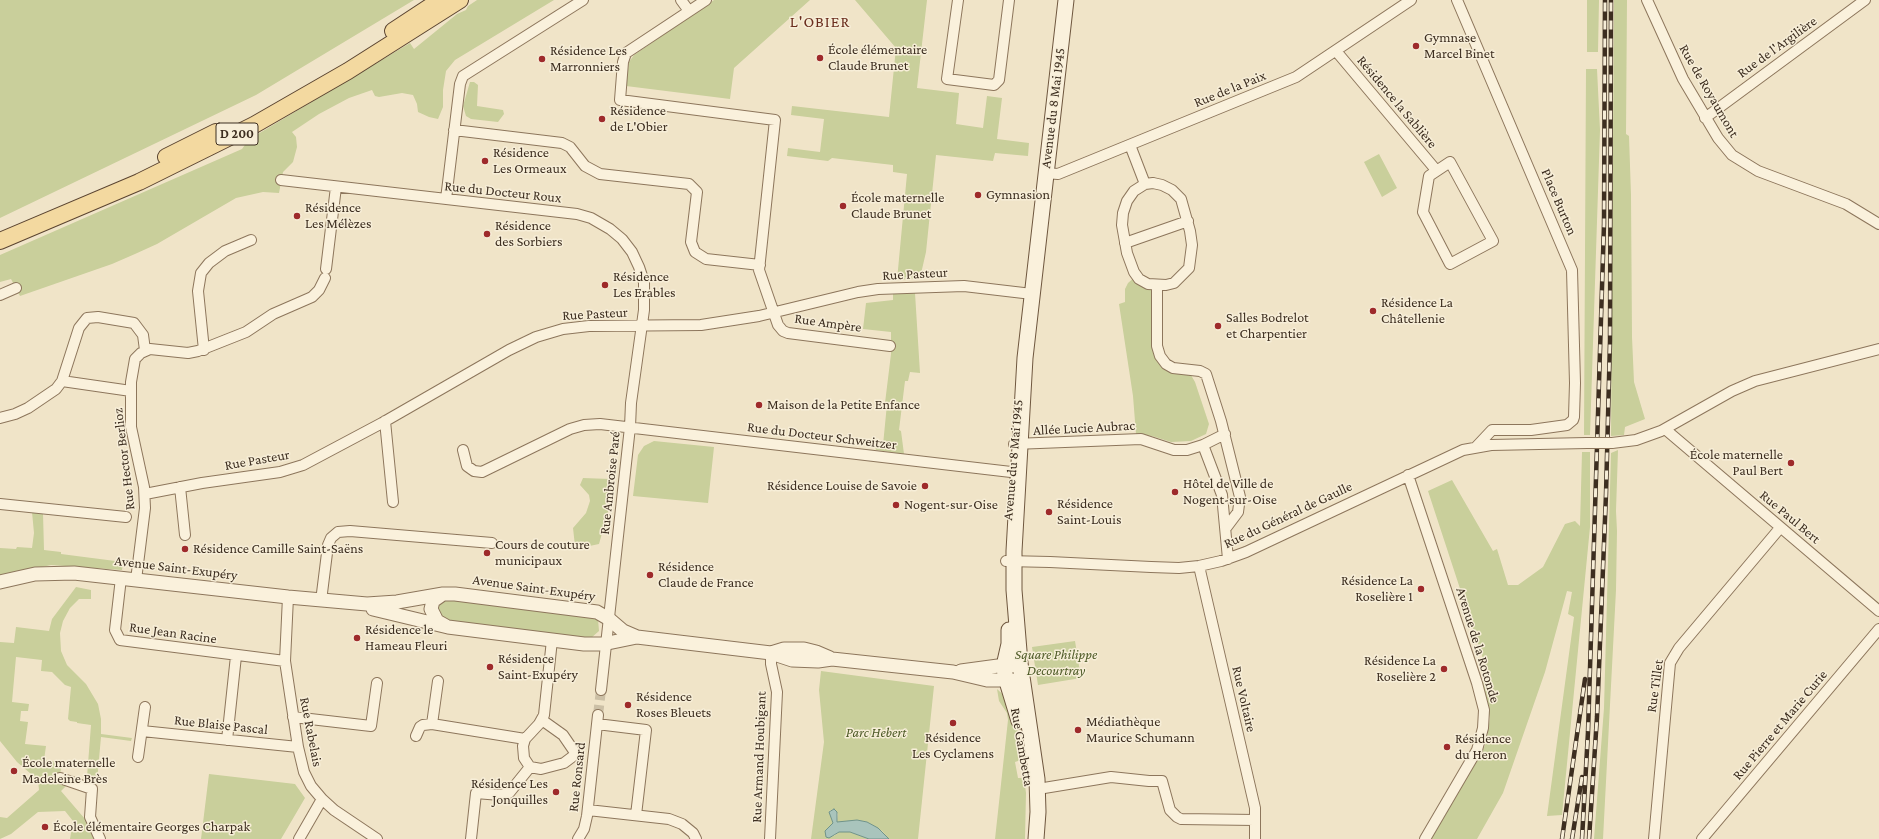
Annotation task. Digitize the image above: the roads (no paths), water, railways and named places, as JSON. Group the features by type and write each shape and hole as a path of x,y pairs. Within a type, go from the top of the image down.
{"main road":[{"name":"D 200","path":"0,229 115,181 229,125 343,62 440,0"},
{"name":"D 200","path":"0,241 139,182 254,125 348,71 460,0"},
{"name":"Avenue du 8 Mai 1945","path":"1010,561 1017,444 1025,358 1066,0"},
{"name":"Avenue du 8 Mai 1945","path":"1010,561 1011,472 1017,444"},
{"name":"Rue Gambetta","path":"1010,561 1021,673 1038,789 1036,839"},
{"path":"1005,673 1009,639 1010,561"},
{"name":"Rue Gambetta","path":"1005,673 1022,732 1030,796 1029,839"}],"street":[{"path":"446,199 460,84 463,76 583,0"},
{"path":"681,0 688,11 706,0"},
{"path":"958,0 947,80 994,85 999,80 1009,0"},
{"name":"Rue de la Paix","path":"1046,173 1058,174 1290,80 1303,73 1411,0"},
{"name":"Place Burton","path":"1457,0 1572,270 1575,389 1574,417 1567,425 1531,430 1492,430 1476,447"},
{"name":"Rue de Royaumont","path":"1647,0 1674,60 1705,118 1727,150 1744,164 1774,177 1838,200 1861,211 1879,224"},
{"name":"Rue de l'Argilière","path":"1705,118 1865,0"},
{"name":"Rue Ampère","path":"688,11 626,53 623,62 620,100 775,120 760,275 778,325 783,331 788,333 890,346"},
{"name":"Résidence la Sablière","path":"1336,51 1436,170"},
{"path":"454,130 562,143 570,147 585,166 600,174 689,184 697,192 691,242 695,252 706,259 760,265"},
{"path":"1130,145 1145,184"},
{"name":"Résidence la Sablière","path":"1450,162 1493,241 1450,264 1423,212 1427,180 1436,170 1450,162"},
{"name":"Rue du Docteur Roux","path":"281,180 577,214 591,218 610,229 627,245 642,273 645,288 641,326"},
{"path":"1152,183 1162,185 1172,190 1181,199 1188,221 1192,245 1189,268 1174,283 1157,286 1148,284 1139,279 1134,272 1125,243 1122,225 1123,213 1127,201 1134,192 1145,184 1152,183"},
{"path":"0,418 16,414 28,408 56,389 62,381 79,328 87,318 98,317 134,323 143,335 145,350 155,349 188,352 204,350 246,332 273,314 312,297 319,290 325,273 336,187"},
{"path":"1125,243 1188,221"},
{"path":"204,350 198,291 201,273 209,263 225,251 251,240"},
{"name":"Rue Pasteur","path":"145,494 202,482 271,474 296,468 319,458 518,345 555,331 589,326 693,326 773,313 858,292 878,289 964,286 1032,294"},
{"path":"1157,286 1157,346 1160,356 1166,364 1173,368 1200,371 1206,374 1225,434 1240,497 1238,512 1226,528"},
{"path":"0,295 16,288"},
{"name":"Rue Ambroise Paré","path":"607,643 630,427 631,404 641,326"},
{"name":"Rue du Général de Gaulle","path":"1010,561 1179,568 1199,566 1246,552 1456,453 1476,447 1513,444 1612,443 1643,438 1664,429 1728,393 1755,381 1879,349"},
{"name":"Rue Hector Berlioz","path":"136,580 145,508 145,494 132,435 131,391 135,360 145,350"},
{"path":"62,381 131,391"},
{"path":"385,421 393,502"},
{"name":"Rue du Docteur Schweitzer","path":"463,450 467,466 474,471 482,472 570,429 584,425 630,427 1011,472"},
{"name":"Rue Paul Bert","path":"1664,429 1879,611"},
{"name":"Allée Lucie Aubrac","path":"1017,444 1136,439 1146,440 1174,450 1187,450 1203,445 1225,434"},
{"path":"1203,445 1222,495 1228,558"},
{"name":"Avenue de la Rotonde","path":"1408,475 1477,683 1484,710 1483,728 1477,750 1425,839"},
{"path":"180,487 185,535"},
{"path":"0,504 126,517"},
{"name":"Rue Tillet","path":"1654,839 1670,662 1679,648 1780,528"},
{"path":"321,601 328,545 331,538 338,532 350,531 492,543"},
{"name":"Rue Voltaire","path":"1199,566 1253,801 1255,839"},
{"name":"Avenue Saint-Exupéry","path":"0,582 35,574 63,572 349,604 448,627 552,640 591,644 607,643 637,637"},
{"name":"Rue Jean Racine","path":"121,578 115,630 120,640 236,656 285,661"},
{"path":"442,594 433,602 431,609 437,621 448,627"},
{"name":"Avenue Saint-Exupéry","path":"349,604 390,603 442,594 592,611 609,619 622,631 637,637 771,652 792,660 813,661 832,659 953,672 1021,673"},
{"name":"Rue Rabelais","path":"288,597 285,661 298,747 304,772 311,786 322,800 334,810 377,839"},
{"name":"Rue Pierre et Marie Curie","path":"1702,839 1879,629"},
{"path":"530,767 524,758 523,746 526,739 542,720 544,715 552,640"},
{"path":"602,690 607,643"},
{"name":"Rue Armand Houbigant","path":"770,839 777,692 771,664 771,652"},
{"path":"227,740 236,656"},
{"path":"432,724 438,681"},
{"path":"293,717 371,726 377,683"},
{"path":"138,757 145,708"},
{"path":"542,720 563,735 576,754"},
{"name":"Rue Ronsard","path":"578,839 586,823 597,720 646,730 636,815"},
{"path":"416,736 420,727 432,724 526,739"},
{"name":"Rue Blaise Pascal","path":"142,731 298,747"},
{"path":"530,767 541,768 558,766 576,754 592,757"},
{"path":"471,839 476,793 500,795 509,793 530,767"},
{"path":"1038,789 1111,777 1149,781 1162,780 1170,810 1177,817 1255,820"},
{"path":"60,778 92,789 90,817 100,839"},
{"path":"299,839 322,800"},
{"path":"588,810 676,821 688,828 696,839"}],"water":[{"path":"834,809 837,812 837,822 857,820 867,822 878,828 889,839 869,839 850,832 839,832 829,838 826,837 825,831 833,823 829,812"}],"tunnel":[{"path":"598,715 601,690"}],"railway":[{"path":"1582,839 1588,732 1604,224 1605,0"},
{"path":"1589,839 1597,717 1606,494 1610,341 1611,0"},
{"path":"1562,839 1585,679"},
{"path":"1572,839 1582,777"}],"place":[{"name":"Gymnase Marcel Binet","path":"1416,46"},
{"name":"École élémentaire Claude Brunet","path":"820,58"},
{"name":"Résidence Les Marronniers","path":"542,59"},
{"name":"Résidence de L'Obier","path":"602,119"},
{"name":"Résidence Les Ormeaux","path":"485,161"},
{"name":"Gymnasion","path":"978,195"},
{"name":"École maternelle Claude Brunet","path":"843,206"},
{"name":"Résidence Les Mélèzes","path":"297,216"},
{"name":"Résidence des Sorbiers","path":"487,234"},
{"name":"Résidence Les Erables","path":"605,285"},
{"name":"Résidence La Châtellenie","path":"1373,311"},
{"name":"Salles Bodrelot et Charpentier","path":"1218,326"},
{"name":"Maison de la Petite Enfance","path":"759,405"},
{"name":"École maternelle Paul Bert","path":"1791,463"},
{"name":"Résidence Louise de Savoie","path":"925,486"},
{"name":"Hôtel de Ville de Nogent-sur-Oise","path":"1175,492"},
{"name":"Nogent-sur-Oise","path":"896,505"},
{"name":"Résidence Saint-Louis","path":"1049,512"},
{"name":"Résidence Camille Saint-Saëns","path":"185,549"},
{"name":"Cours de couture municipaux","path":"487,553"},
{"name":"Résidence Claude de France","path":"650,575"},
{"name":"Résidence La Roselière 1","path":"1421,589"},
{"name":"Résidence le Hameau Fleuri","path":"357,638"},
{"name":"Résidence Saint-Exupéry","path":"490,667"},
{"name":"Résidence La Roselière 2","path":"1444,669"},
{"name":"Résidence Roses Bleuets","path":"628,705"},
{"name":"Résidence Les Cyclamens","path":"953,723"},
{"name":"Médiathèque Maurice Schumann","path":"1078,730"},
{"name":"Résidence du Heron","path":"1447,747"},
{"name":"École maternelle Madeleine Brès","path":"14,771"},
{"name":"Résidence Les Jonquilles","path":"556,792"},
{"name":"École élémentaire Georges Charpak","path":"45,827"}],"district":[{"name":"L'OBIER","path":"820,22"}],"park label":[{"name":"Square Philippe Decourtray","path":"1056,664"},
{"name":"Parc Hebert","path":"876,733"}]}
